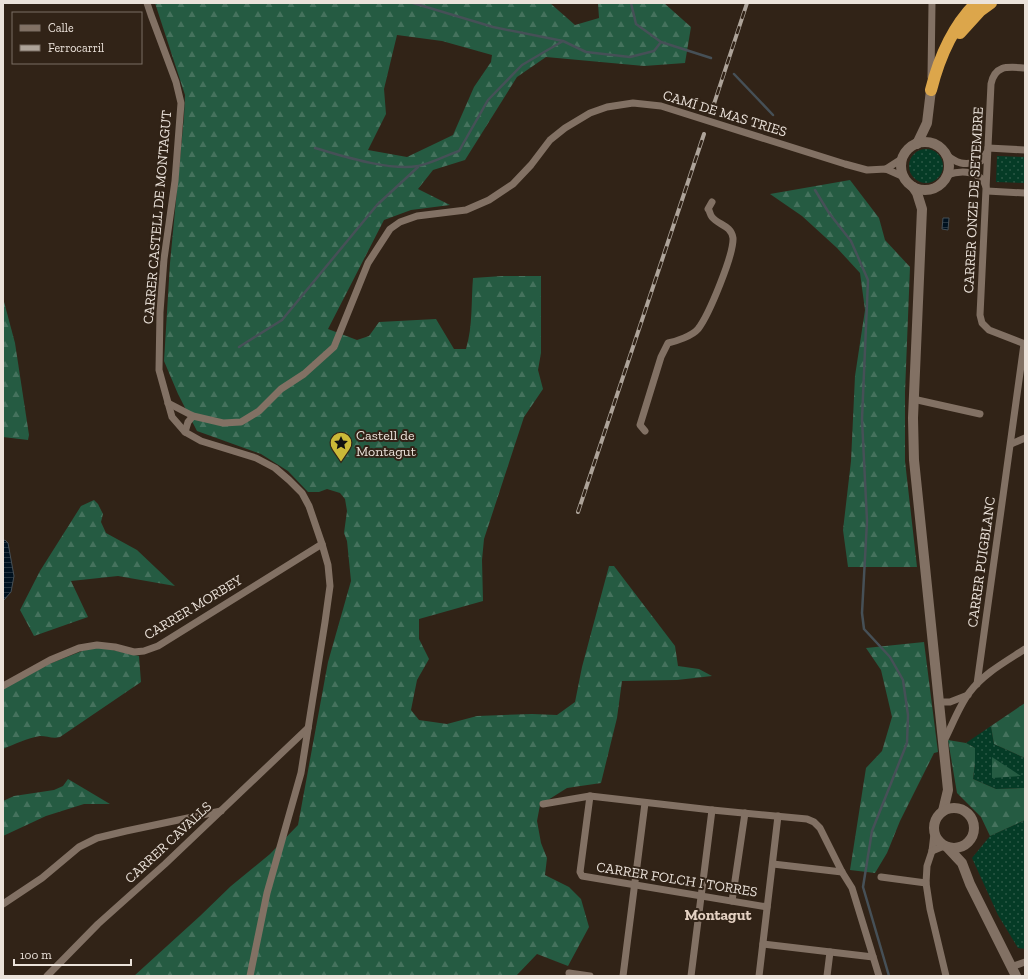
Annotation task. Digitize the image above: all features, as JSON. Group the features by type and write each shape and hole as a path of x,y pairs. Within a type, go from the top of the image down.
{"highway":[{"path":"931,90 944,50 970,3"},
{"path":"964,16 976,3"},
{"path":"944,50 980,11 991,3"}],"street":[{"name":"CARRER CASTELL DE MONTAGUT","path":"148,3 176,82 181,103 175,181 164,260 160,312 159,370 172,417 185,432 201,441 256,458 275,468 302,493 309,506 328,565 330,586 301,773 267,893 250,976"},
{"path":"918,144 927,123 931,90 932,3"},
{"name":"CARRER ONZE DE SETEMBRE","path":"1025,68 1009,67 998,70 994,74 991,84 980,315 982,323 989,330 1025,344"},
{"name":"CAMÍ DE MAS TRIES","path":"168,403 190,419 223,423 241,422 259,411 281,389 304,374 334,347 368,263 390,229 400,222 417,216 466,210 489,200 513,184 531,165 550,140 565,128 590,113 607,107 633,103 661,106 844,164 867,170 886,169 904,177"},
{"path":"927,123 936,145 954,161 973,163 981,161 988,148 1025,150"},
{"path":"886,169 900,160 911,147 925,142 936,145"},
{"path":"913,187 921,190 934,188 939,185 947,175 949,168 948,160 944,153"},
{"path":"904,155 901,166 904,177 917,193 922,209 912,418 914,460 942,744 948,790 952,799 970,815 974,825 973,835 968,843 962,862"},
{"path":"947,175 962,172 976,174 984,183 987,191 1025,193"},
{"path":"922,209 934,188"},
{"path":"645,430 640,425 661,357 668,343 681,339 697,330 724,276 733,237 730,230 712,218 708,209 712,202"},
{"name":"CARRER PUIGBLANC","path":"977,684 1025,344"},
{"path":"913,400 980,414"},
{"path":"185,432 190,419"},
{"path":"1011,444 1025,438"},
{"name":"CARRER MORBEY","path":"3,686 50,660 79,648 97,645 115,647 134,652 144,651 158,646 322,544"},
{"path":"942,744 968,694 996,667 1025,649"},
{"path":"938,702 950,702 968,694"},
{"name":"CARRER CAVALLS","path":"47,976 98,924 222,811 308,728"},
{"path":"943,811 948,790"},
{"path":"543,804 590,796 807,819 814,822 820,828 855,895 879,976"},
{"name":"CARRER FOLCH I TORRES","path":"590,796 580,872 582,876 768,907"},
{"path":"623,976 645,803"},
{"path":"946,976 930,909 926,883 927,872 932,851 934,822 938,815 943,811 950,808 962,809"},
{"path":"691,976 712,810"},
{"path":"3,904 42,878 79,847 97,838 222,811"},
{"path":"732,901 744,813"},
{"path":"759,976 778,816"},
{"path":"934,834 937,839 962,862 970,884 1014,971 1025,962"},
{"path":"932,851 946,847 957,848 968,843"},
{"path":"773,864 842,872"},
{"path":"881,877 926,883"},
{"path":"763,944 873,957"},
{"path":"827,976 830,952"},
{"path":"569,973 590,976"}],"green space":[{"path":"155,3 550,3 575,25 599,18 598,3 664,3 691,27 685,63 644,66 546,57 517,77 465,160 433,170 418,189 450,205 411,210 384,220 328,329 357,340 369,336 379,322 436,319 454,349 466,349 471,322 473,278 541,276 541,353 538,370 543,389 524,417 484,539 482,560 483,601 419,619 419,639 429,659 417,680 411,710 419,720 447,724 477,716 532,714 557,715 575,702 582,667 609,566 614,566 675,646 678,666 699,669 712,676 677,680 622,681 617,718 601,783 567,788 540,805 537,821 541,843 547,858 545,875 569,887 581,899 589,927 568,966 537,954 516,976 134,976 231,886 270,854 298,825 328,662 351,581 347,541 344,533 347,511 345,499 340,493 327,489 319,492 308,492 288,471 261,454 197,431 178,394 164,361 170,263 185,95","holes":["397,35 442,41 492,55 491,62 474,87 453,135 407,157 368,150 386,114 384,89"]},
{"path":"923,149 929,149 933,150 940,156 943,166 942,173 936,180 929,183 923,183 919,182 912,176 909,169 909,163 910,159 916,152"},
{"path":"997,156 1025,157 1025,183 996,182"},
{"path":"850,180 879,218 885,240 910,267 905,392 905,461 917,567 848,567 843,530 851,461 855,376 865,310 860,273 837,248 802,216 770,194"},
{"path":"3,298 15,343 29,435 28,440 3,437"},
{"path":"94,500 98,504 103,514 101,522 106,533 137,550 175,586 118,576 71,581 88,617 34,636 20,610 40,571 81,506"},
{"path":"924,642 938,752 934,753 900,821 887,853 875,873 850,870 866,768 882,751 892,717 881,670 866,648"},
{"path":"95,646 139,656 141,682 60,737 35,737 3,749 3,689 49,664"},
{"path":"1025,703 1025,758 994,744 991,726"},
{"path":"991,726 994,744 1025,758 1025,788 996,789 973,779 975,748 966,743"},
{"path":"948,740 966,743 975,748 973,779 996,789 1025,788 1025,820 990,836 981,817 957,793"},
{"path":"992,757 1021,776 992,778"},
{"path":"68,779 110,804 84,804 46,816 3,836 3,801 14,796 54,790 63,786"},
{"path":"1025,820 1025,949 1018,948 998,915 972,858 990,836"}],"water":[{"path":"943,218 949,218 948,230 942,229"},
{"path":"5,540 8,543 14,576 11,592 3,601 3,541"}],"waterway":[{"path":"413,3 493,27 563,41 586,52 630,57 654,51 661,42"},
{"path":"631,3 636,24 661,42 711,58"},
{"path":"315,148 380,165 406,167 423,165 459,151 488,100 522,65 563,41"},
{"path":"734,74 773,115"},
{"path":"239,347 282,320 377,205 418,167"},
{"path":"815,190 829,213 851,241 868,280 862,419 867,521 862,613 864,629 890,657 903,680 908,715 907,743 872,831 863,887 889,976"}],"railway":[{"path":"712,110 747,3"},
{"path":"578,512 704,134"}],"place":[{"name":"Castell de Montagut","path":"341,462"}],"district":[{"name":"Montagut","path":"718,915"}]}
